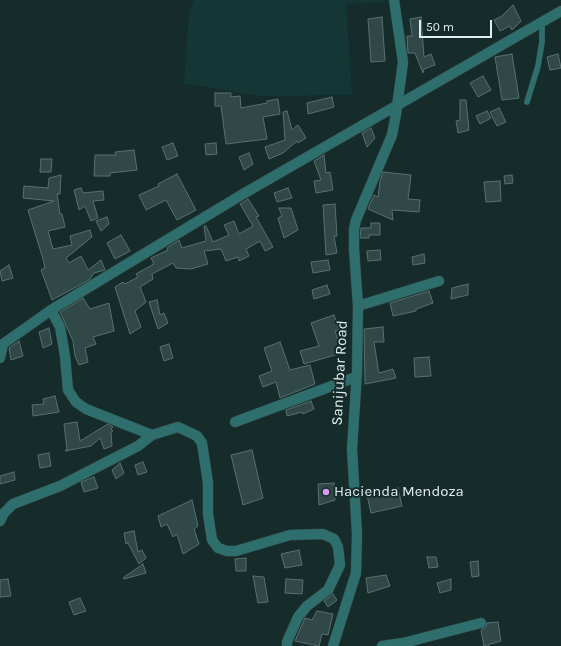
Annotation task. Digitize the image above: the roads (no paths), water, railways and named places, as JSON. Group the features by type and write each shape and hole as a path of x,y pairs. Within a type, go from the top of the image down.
{"street":[{"name":"Sanijubar Road","path":"333,646 356,573 357,534 352,449 358,306 354,229 356,220 392,135 403,62 394,0"},
{"path":"0,358 3,344 51,310 244,194 561,11"},
{"path":"358,306 439,281"},
{"path":"51,310 60,327 65,356 68,390 76,402 86,409 152,435"},
{"path":"235,422 356,377"},
{"path":"0,521 4,513 13,504 60,486 138,446 152,435 178,427 197,436 202,443 208,483 208,514 212,540 218,548 227,551 236,550 290,535 323,534 334,539 338,547 340,565 328,590 307,606 298,617 287,642 287,646"},
{"path":"382,646 403,643 481,623"}],"lane":[{"path":"527,102 538,66 542,22"}],"place":[{"name":"Hacienda Mendoza","path":"326,492"}]}
